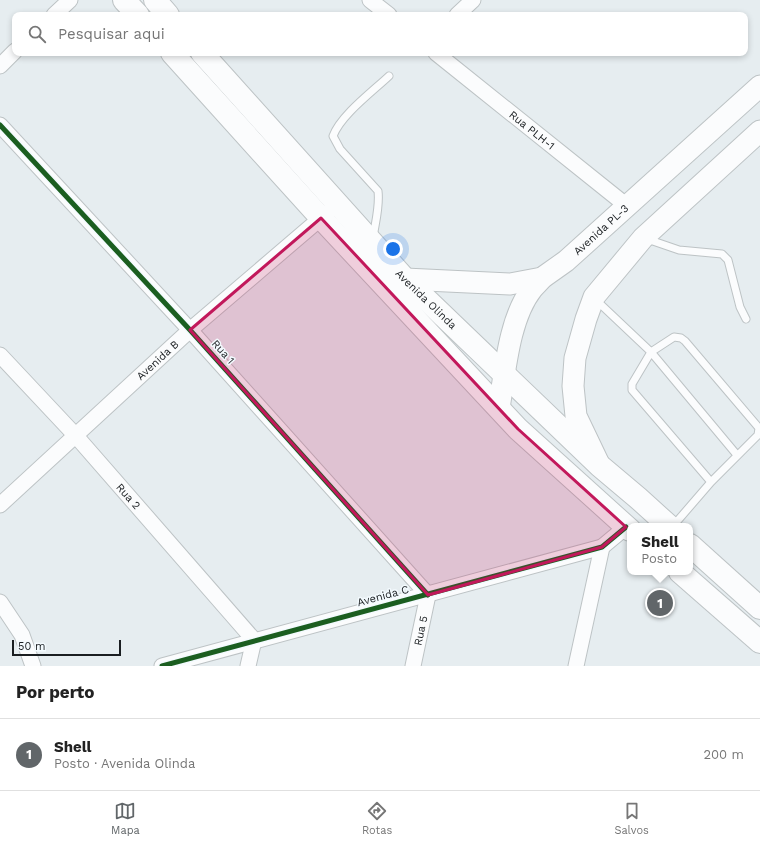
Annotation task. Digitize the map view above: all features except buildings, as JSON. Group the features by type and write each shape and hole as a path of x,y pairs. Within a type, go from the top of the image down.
{"main road":[{"path":"124,0 135,12"},
{"path":"155,0 165,12"},
{"name":"Avenida Olinda","path":"175,56 321,218 518,429 625,525"},
{"name":"Avenida Olinda","path":"205,56 405,279 600,466 666,523"},
{"path":"625,525 638,498"},
{"path":"693,548 760,608"},
{"path":"683,575 760,642"}],"street":[{"path":"57,12 70,0"},
{"path":"370,0 385,12"},
{"path":"460,12 473,0"},
{"path":"0,66 12,54"},
{"name":"Rua PLH-1","path":"440,56 627,206"},
{"name":"Avenida PL-3","path":"405,279 510,284 542,278 566,261 760,86"},
{"name":"Rua 1","path":"0,125 190,330 428,595"},
{"path":"600,466 576,416 572,386 575,358 594,297 643,238 760,131"},
{"name":"Avenida B","path":"0,505 190,330 338,204"},
{"path":"499,408 504,374 516,319 531,289 542,278"},
{"name":"Rua 2","path":"0,355 76,436 254,640"},
{"name":"Avenida C","path":"162,666 602,547 625,525"},
{"path":"576,666 602,547"},
{"name":"Rua 5","path":"413,666 428,595"},
{"path":"0,602 22,635 33,666"},
{"path":"248,666 254,640"}],"lane":[{"path":"372,242 378,211 378,191 340,149 333,136 336,128 350,112 389,76"},
{"path":"643,238 678,250 722,254 728,260 740,307 746,319"},
{"path":"594,297 651,352 737,455"},
{"path":"676,523 711,482 758,435 759,428 686,341 681,338 674,337 651,352 632,384 632,390 711,482"}],"highlighted area":[{"path":"321,218 518,429 626,527 602,547 428,595 190,330"}],"cycle path":[{"path":"0,125 190,330 428,595"},
{"path":"162,666 602,547 626,527"}],"place":[{"name":"Shell","path":"660,603"}]}
